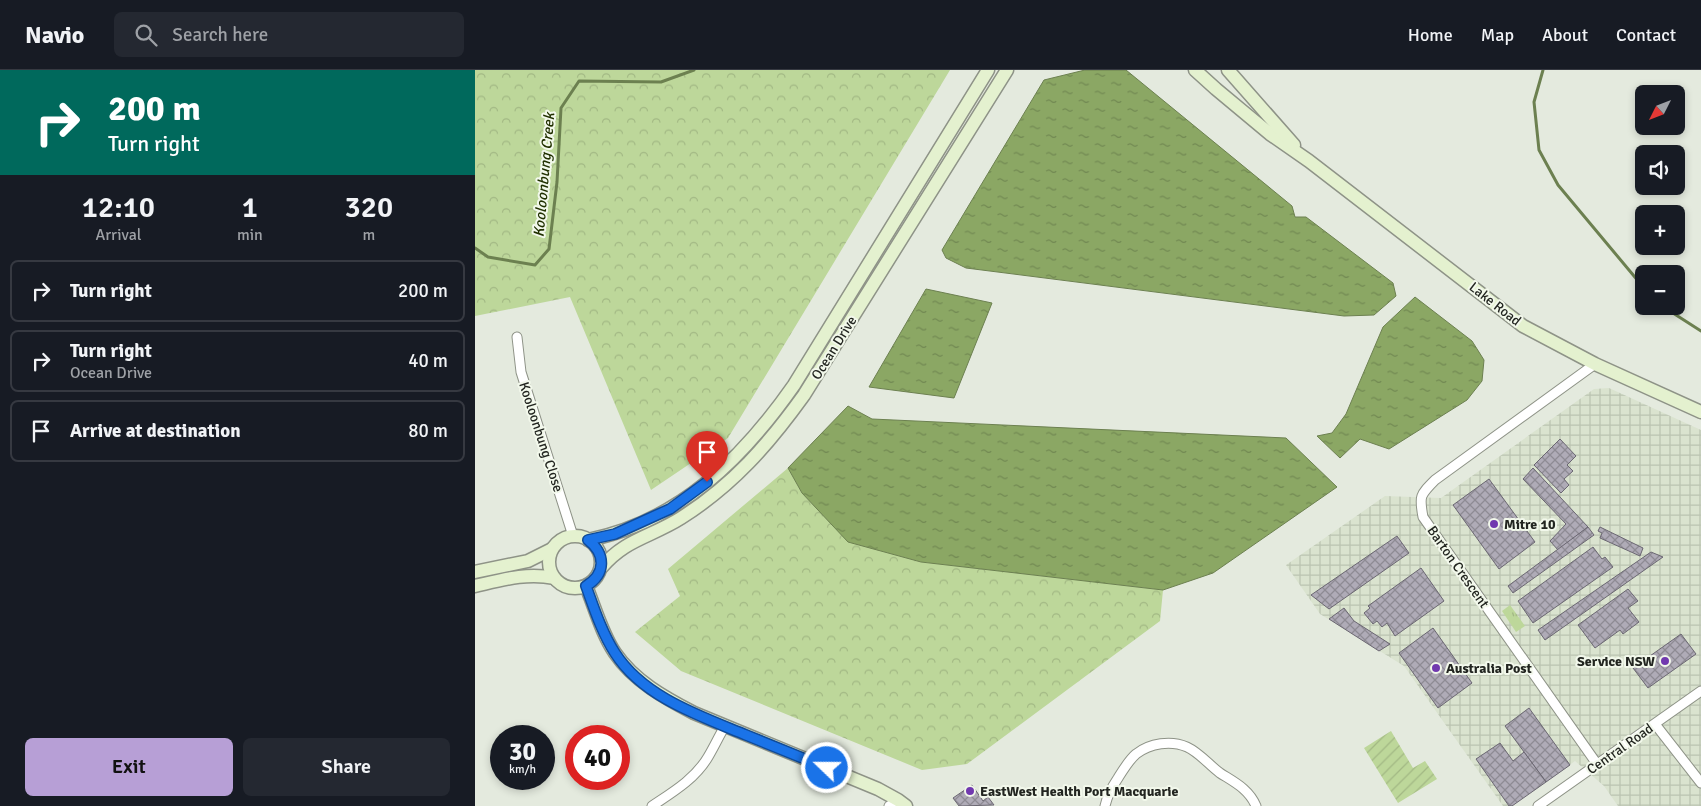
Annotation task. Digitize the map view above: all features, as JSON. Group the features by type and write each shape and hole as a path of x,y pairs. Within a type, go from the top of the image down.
{"main road":[{"name":"Ocean Drive","path":"588,540 615,534 670,509 719,474 758,433 794,385 989,70"},
{"name":"Ocean Drive","path":"601,568 610,556 621,547 680,519 727,484 757,455 779,429 804,395 1007,70"},
{"name":"Lake Road","path":"1195,70 1270,134 1309,161 1523,326 1595,364 1701,412"},
{"name":"Lake Road","path":"1228,70 1309,161"},
{"path":"475,572 528,561 552,549 565,538 573,536 588,540 594,545 599,552 601,560 601,568 596,579 578,589 569,588 554,578 541,575 529,575 475,586"},
{"path":"552,549 549,564 554,578"},
{"path":"586,586 615,653 631,672 651,689 672,702 725,726 878,789 897,804"}],"street":[{"name":"Kooloonbung Close","path":"517,337 521,372 573,536"},
{"name":"Barton Crescent","path":"1595,364 1435,480 1424,491 1420,500 1423,517 1597,764"},
{"name":"Central Road","path":"1538,806 1701,691"},
{"path":"1655,724 1701,783"},
{"path":"652,806 696,773 708,758 725,726"},
{"path":"1105,806 1112,788 1135,755 1161,743 1173,743 1188,747 1247,792 1255,806"}],"shaded area":[{"path":"1609,388 1701,430 1701,806 1618,806 1604,786 1575,761 1512,806 1503,806 1404,666 1320,614 1286,565 1385,496 1441,498 1594,389"}],"green space":[{"path":"475,70 950,70 728,438 651,490 570,297 475,316"},
{"path":"788,468 802,493 849,542 921,562 1163,590 1160,621 967,764 922,770 681,671 635,632 680,596 668,569"},
{"path":"1510,605 1525,626 1516,632 1502,611"},
{"path":"1391,731 1413,768 1425,761 1437,779 1398,803 1364,748"}],"water":[{"path":"1085,70 1126,70 1292,206 1295,217 1306,217 1393,283 1396,296 1374,315 1344,316 966,268 946,258 942,250 1044,80"},
{"path":"926,289 992,303 954,398 869,387"},
{"path":"1415,297 1472,341 1484,360 1482,381 1467,400 1389,449 1360,439 1340,458 1317,436 1332,433 1346,414 1383,327"},
{"path":"848,406 872,419 1286,438 1337,487 1213,573 1163,590 921,562 848,542 802,493 788,468"}],"building":[{"path":"1560,439 1576,456 1567,465 1573,471 1564,479 1569,485 1561,493 1534,465"},
{"path":"1533,468 1588,527 1558,550 1550,541 1566,524 1523,479"},
{"name":"Mitre 10","path":"1489,479 1535,542 1499,569 1453,505"},
{"path":"1588,527 1594,535 1513,593 1508,586"},
{"path":"1600,527 1643,548 1640,556 1600,538 1602,533 1598,531"},
{"path":"1397,536 1409,553 1329,609 1311,595"},
{"path":"1593,547 1602,559 1605,557 1613,567 1533,623 1518,601"},
{"path":"1651,552 1663,557 1545,640 1538,630"},
{"path":"1421,568 1444,601 1395,636 1387,623 1382,627 1377,621 1373,624 1364,613 1370,608 1368,606"},
{"path":"1628,589 1638,601 1628,608 1639,622 1623,634 1620,630 1595,648 1578,625"},
{"path":"1344,608 1354,621 1390,644 1379,651 1329,619"},
{"name":"Australia Post","path":"1433,628 1472,683 1438,708 1399,653"},
{"name":"Service NSW","path":"1681,634 1696,654 1648,688 1633,668"},
{"path":"1529,708 1570,765 1546,782 1505,726"},
{"path":"1500,743 1513,761 1524,752 1546,782 1512,806 1509,806 1476,759"},
{"name":"EastWest Health Port Macquarie","path":"972,785 983,801 988,797 994,805 959,806 953,798"}],"waterway":[{"name":"Kooloonbung Creek","path":"475,248 488,257 535,265 549,249 557,182 561,108 579,81 661,82 694,70"},
{"name":"Kooloonbung Creek","path":"1543,70 1534,102 1539,150 1558,185 1635,277"},
{"name":"Kooloonbung Creek","path":"1676,315 1701,331"}],"place":[{"name":"Mitre 10","path":"1494,524"},
{"name":"Service NSW","path":"1665,661"},
{"name":"Australia Post","path":"1436,668"},
{"name":"EastWest Health Port Macquarie","path":"970,791"}],"route":[{"path":"707,482 670,509 615,534 588,540 599,552 601,568 596,579 586,586 604,630 615,653 631,672 651,689 672,702 694,713 827,768"}]}
